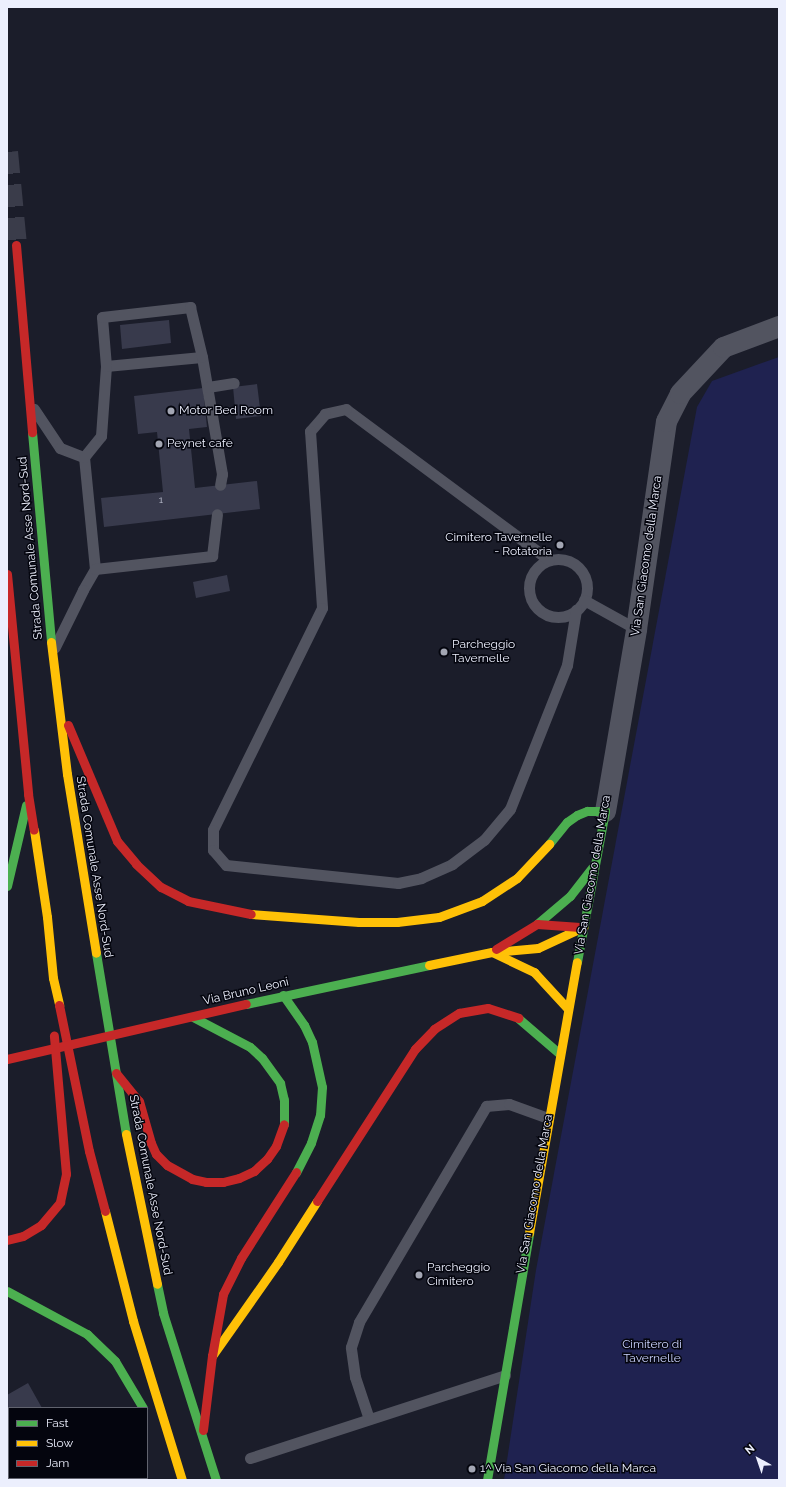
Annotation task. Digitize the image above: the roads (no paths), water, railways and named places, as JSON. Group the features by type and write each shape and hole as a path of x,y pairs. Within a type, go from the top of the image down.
{"main road":[{"name":"Strada Comunale Asse Nord-Sud","path":"16,245 52,653 67,774 130,1152 163,1313 216,1480"},
{"path":"7,574 28,794 47,917 53,978 54,1026 66,1174 60,1202 41,1226 23,1236 7,1240"},
{"path":"59,705 118,841 136,864 161,887 188,901 246,914 367,922 397,922 439,917 482,901 517,878 551,842 567,822 577,815 587,812 605,811"},
{"path":"7,886 28,794"},
{"name":"Via San Giacomo della Marca","path":"487,1480 548,1118 605,811"},
{"name":"Via Bruno Leoni","path":"492,952 537,924 570,896 595,864"},
{"path":"537,924 583,927"},
{"name":"Via Bruno Leoni","path":"7,1059 283,995 492,952 538,948 583,927"},
{"path":"492,952 534,972 568,1009"},
{"path":"53,978 93,1167 133,1321 182,1480"},
{"path":"202,1437 212,1356 223,1294 241,1258 292,1179 308,1149 320,1115 322,1087 312,1042 304,1025 283,995"},
{"path":"212,1356 278,1262 415,1049 434,1029 459,1012 488,1008 520,1018 560,1054"},
{"path":"116,1072 139,1100 146,1131 156,1154 167,1165 192,1179 206,1182 223,1182 238,1178 254,1171 267,1159 276,1146 282,1132 285,1116 284,1100 280,1083 272,1070 250,1047 193,1017"},
{"path":"7,1291 87,1334 115,1361 143,1407"}],"street":[{"name":"Via San Giacomo della Marca","path":"605,811 636,629 666,421 680,393 723,347 779,326"}],"lane":[{"path":"52,653 95,569 84,457 101,436 106,366 102,317 190,307 208,387 222,474 220,485"},
{"path":"106,366 202,357"},
{"path":"208,387 234,383"},
{"path":"30,403 60,448 84,457"},
{"path":"549,560 346,409 325,414 310,431 322,608 213,830 213,850 226,865 398,883 421,878 452,864 484,840 510,809 567,665 576,610"},
{"path":"95,569 212,556 217,514"},
{"path":"560,559 570,562 579,569 585,579 586,590 584,600 576,610 565,616 555,617 542,612 535,606 530,595 529,586 532,575 539,566 549,560 560,559"},
{"path":"584,600 636,629"},
{"path":"369,1419 355,1377 352,1347 359,1322 486,1106 509,1104 548,1118"},
{"path":"250,1458 505,1375"}],"tunnel":[{"path":"7,152 16,245"}],"place":[{"name":"Motor Bed Room","path":"171,411"},
{"name":"Peynet cafè","path":"159,444"},
{"name":"Cimitero Tavernelle - Rotatoria","path":"560,545"},
{"name":"Parcheggio Tavernelle","path":"444,652"},
{"name":"Parcheggio Cimitero","path":"419,1275"},
{"name":"1^ Via San Giacomo della Marca","path":"472,1469"}],"park label":[{"name":"Cimitero di Tavernelle","path":"652,1352"}]}
